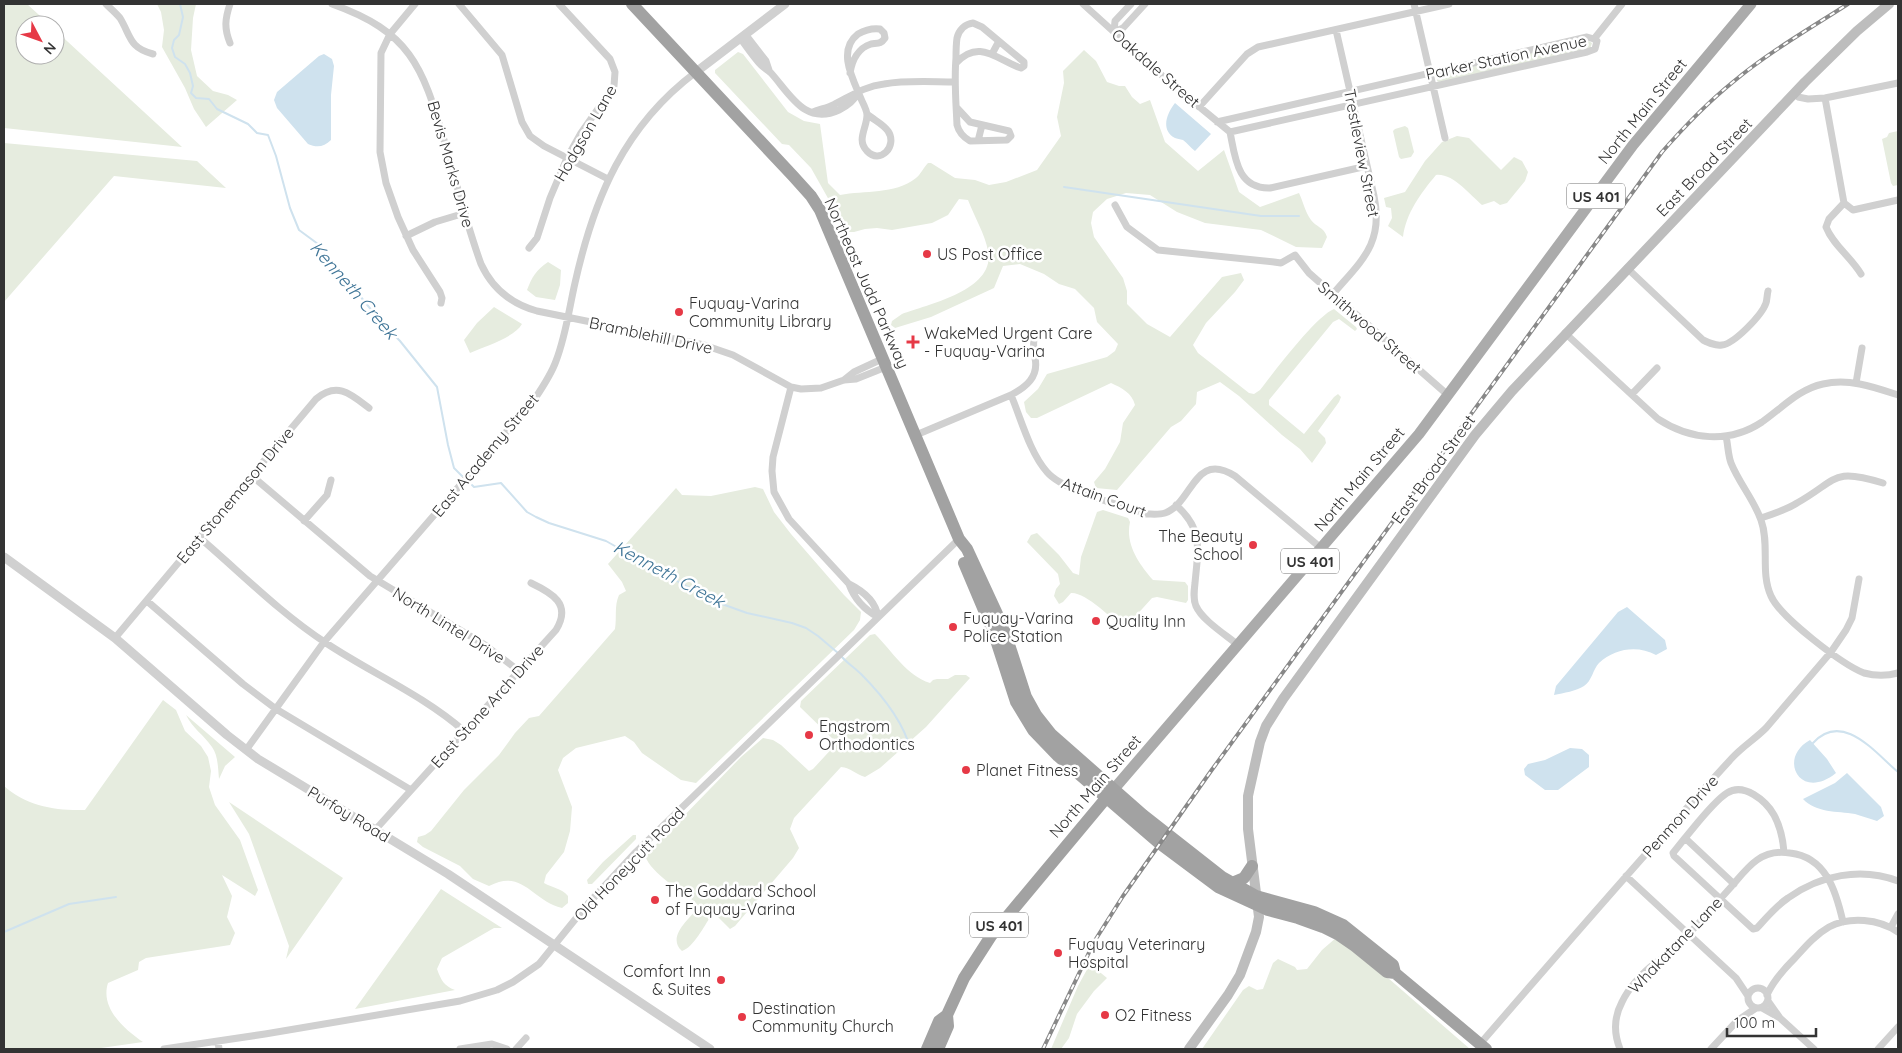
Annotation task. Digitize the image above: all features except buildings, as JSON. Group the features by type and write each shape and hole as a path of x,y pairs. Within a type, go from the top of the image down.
{"highway":[{"name":"Northeast Judd Parkway","path":"632,4 811,196 825,221 959,539 967,549 1004,630 1026,697 1036,715 1051,734 1110,794 1203,878 1230,894 1314,912 1343,925 1393,965 1395,973 1483,1046"},
{"name":"Northeast Judd Parkway","path":"959,539 960,552 994,634 1016,702 1033,730 1058,756 1257,901"},
{"path":"1008,678 1018,694 1026,697"},
{"name":"North Main Street","path":"927,1049 939,1022 947,1015 964,978 991,936 1110,794"},
{"path":"1232,883 1244,878 1252,866"},
{"name":"North Main Street","path":"938,1049 948,1026 947,1015"}],"main road":[{"name":"North Main Street","path":"1110,794 1408,446 1448,396 1633,145 1751,4"},
{"name":"East Broad Street","path":"1189,1049 1240,975 1256,932 1259,920 1247,820 1248,796 1260,742 1273,714 1475,435 1512,391 1565,333 1794,94 1881,7 1889,4"}],"street":[{"path":"106,4 119,18 134,45 142,52 153,54"},
{"path":"230,4 224,21 230,43"},
{"name":"Bevis Marks Drive","path":"332,4 362,16 390,34 412,59 428,88 481,264 496,287 512,300 525,307 568,318"},
{"path":"415,4 390,34 380,53 380,152 386,182 406,236 421,264 440,292 441,303"},
{"path":"459,4 502,55 527,132 539,144 608,179"},
{"name":"Hodgson Lane","path":"529,248 537,238 550,198 567,158 611,90 616,74 610,59 559,4"},
{"name":"East Academy Street","path":"246,750 324,642 534,400 556,362 586,237 595,209 608,179 648,118 672,92 696,72 785,4"},
{"name":"Oakdale Street","path":"1083,4 1168,81 1230,132"},
{"path":"1131,4 1115,21 1114,32 1123,28 1145,4"},
{"path":"1199,107 1252,50 1266,44 1336,30 1415,8 1449,4"},
{"path":"1594,39 1622,4"},
{"path":"1415,8 1445,138"},
{"path":"956,63 968,52 977,50 992,54 1018,67 1022,68 1024,62 978,24 964,26 957,38 955,82 956,108 957,125 961,135 970,141 1007,140 1011,136 1009,131 982,126 965,119 956,108"},
{"path":"850,73 856,55 863,48 882,42 885,38 884,33 874,28 864,31 855,37 848,49 850,73 867,114 887,130 891,138 891,145 887,152 881,156 874,157 863,146 862,137 867,114"},
{"name":"Trestleview Street","path":"1333,294 1366,255 1374,236 1377,219 1336,30"},
{"path":"743,36 766,60 769,71 797,105 813,112 835,104 865,88 884,84 955,82"},
{"name":"Parker Station Avenue","path":"1217,122 1587,37 1597,41 1595,49 1230,132"},
{"path":"992,54 1000,41"},
{"path":"1794,94 1808,99 1825,98 1898,83"},
{"path":"1825,98 1844,203 1853,210 1898,200"},
{"path":"978,141 982,126"},
{"path":"1230,132 1241,174 1247,182 1256,187 1270,188 1367,166"},
{"path":"1844,203 1829,219 1826,226 1830,237 1854,263 1861,274"},
{"name":"Smithwood Street","path":"1115,205 1127,227 1158,250 1281,263 1295,256 1302,266 1448,396"},
{"path":"406,236 435,222 465,213"},
{"path":"1627,268 1703,340 1714,345 1733,342 1760,314 1766,304 1768,291"},
{"name":"Bramblehill Drive","path":"568,318 722,350 792,387 821,388 844,380 854,372 884,363"},
{"path":"1565,333 1658,419 1676,429 1705,437 1726,436 1754,427 1794,397 1812,388 1832,382 1856,382 1898,395"},
{"path":"916,435 1011,395 1023,388 1033,377 1036,364 1033,349 1035,334"},
{"path":"1856,382 1862,348"},
{"path":"1632,394 1657,368"},
{"path":"792,387 773,457 774,492 789,519 849,584 853,594 871,613 878,617"},
{"name":"East Stonemason Drive","path":"115,638 322,394 333,390 345,392 369,408"},
{"name":"Attain Court","path":"1011,395 1037,457 1047,472 1058,482 1074,490 1146,514 1166,513 1176,505 1203,473 1213,469 1225,469 1242,481 1321,548"},
{"path":"1726,436 1731,463 1761,518 1765,539 1767,583 1776,605 1788,619 1851,667 1865,673 1887,675 1898,673"},
{"path":"1761,518 1798,503 1838,476 1855,475 1883,483"},
{"name":"North Lintel Drive","path":"252,476 377,581 485,645 519,671"},
{"path":"304,521 327,495 331,480"},
{"path":"1176,505 1189,518 1196,532 1195,605 1203,616 1238,646"},
{"path":"200,538 298,624 324,642 438,711 464,731"},
{"name":"Old Honeycutt Road","path":"164,1049 218,1045 460,1001 487,994 513,982 539,964 586,906 636,852 959,539"},
{"name":"Purfoy Road","path":"4,557 115,638 184,699 246,750 324,800 376,829 448,874 710,1049"},
{"name":"Penmon Drive","path":"1483,1046 1626,876 1733,757 1755,740 1766,728 1831,652 1852,618 1859,579"},
{"name":"East Stone Arch Drive","path":"376,829 556,630 561,618 561,610 555,596 531,583"},
{"path":"147,600 242,684 276,709 411,790"},
{"path":"1784,852 1784,842 1775,816 1758,798 1742,789 1728,792 1722,797 1673,853 1720,900 1747,925 1755,929 1788,898 1828,877 1857,874 1888,877 1898,880"},
{"path":"1685,838 1734,884"},
{"name":"Whakatane Lane","path":"1620,1049 1615,1027 1622,1001 1649,968 1671,953 1756,860 1771,853 1784,852 1813,860 1828,877 1835,893 1843,922"},
{"path":"1626,876 1736,978 1748,999 1759,1008 1780,1018"},
{"path":"1891,927 1898,914"},
{"path":"1737,1021 1748,999 1757,989 1778,976 1817,935 1829,927 1843,922 1866,920 1891,927 1898,932"},
{"path":"1711,1049 1737,1021 1759,1008 1768,998 1778,976"},
{"path":"1736,978 1757,989 1768,998 1780,1018 1814,1049"},
{"path":"1878,1049 1898,1027"},
{"path":"516,1049 526,1038"},
{"path":"460,1049 492,1044 507,1049"}],"shaded area":[{"path":"4,4 27,4 39,15 15,15 15,65 65,65 65,39 182,147 4,128"},
{"path":"157,4 196,4 191,50 197,76 213,91 228,95 237,100 206,127 194,109 185,88 162,47 164,30 161,12"},
{"path":"1587,40 1592,43 1590,49 1437,81 1438,74"},
{"path":"1084,50 1096,61 1107,82 1125,86 1132,97 1140,104 1150,100 1165,142 1198,171 1224,150 1239,192 1260,207 1299,193 1309,217 1326,234 1327,237 1322,248 1296,247 1261,230 1205,223 1177,212 1150,195 1126,193 1107,199 1093,212 1091,223 1094,237 1123,278 1127,291 1127,304 1147,324 1170,337 1222,277 1241,273 1244,280 1206,323 1193,345 1198,353 1249,393 1254,394 1260,390 1317,322 1334,309 1356,327 1355,331 1339,319 1333,322 1269,400 1269,405 1304,434 1334,397 1338,394 1341,397 1318,431 1325,438 1326,443 1312,463 1300,449 1220,382 1197,392 1196,404 1181,421 1171,427 1117,490 1096,488 1094,482 1105,469 1120,442 1123,423 1135,405 1129,394 1111,383 1037,418 1031,418 1026,412 1024,402 1038,389 1047,374 1107,357 1115,351 1118,344 1097,322 1094,308 1075,289 1059,284 1044,274 1020,264 1003,266 994,288 931,317 895,328 891,325 892,321 902,314 958,293 982,276 988,264 987,245 968,200 959,199 948,215 932,223 892,230 877,228 847,232 811,168 789,145 782,144 715,73 715,70 738,52 743,54 788,112 804,121 820,124 828,183 840,195 889,190 898,187 916,178 928,163 955,178 975,180 989,185 1006,182 1037,170 1061,136 1057,117 1064,83 1063,71"},
{"path":"1405,126 1408,128 1414,152 1411,157 1401,159 1393,131"},
{"path":"1898,131 1898,185 1893,186 1882,139 1887,137 1889,133"},
{"path":"1457,136 1469,138 1501,170 1514,157 1522,161 1528,172 1525,181 1507,203 1500,205 1494,201 1482,205 1449,177 1436,175 1420,196 1411,212 1403,237 1388,226 1392,218 1391,208 1386,207 1384,198 1405,192 1425,161 1442,142"},
{"path":"4,143 197,161 226,188 114,176 4,302"},
{"path":"548,262 561,270 560,285 555,300 536,297 527,290 535,274"},
{"path":"494,307 522,324 513,333 499,341 470,353 464,340 477,323"},
{"path":"755,487 763,489 774,512 791,534 861,612 860,620 854,630 696,783 681,780 642,753 634,742 625,736 576,748 563,758 558,770 572,807 570,831 564,852 546,875 544,883 568,896 568,903 562,908 543,899 519,883 501,881 489,886 473,879 460,866 417,842 418,837 431,831 464,790 499,755 529,718 539,716 615,629 617,599 619,595 626,591 622,582 608,564 676,488 682,495 711,496"},
{"path":"1103,510 1128,518 1130,522 1131,546 1143,567 1153,580 1185,582 1188,586 1188,600 1186,603 1157,597 1152,598 1124,629 1091,601 1077,594 1071,593 1059,604 1054,596 1060,584 1058,574 1027,542 1031,535 1037,533 1059,555 1073,573 1079,575 1081,557 1097,512"},
{"path":"875,634 907,669 922,680 930,683 933,680 948,679 955,675 966,675 970,678 926,727 880,768 865,777 841,767 794,818 790,829 799,848 793,858 735,926 730,929 716,915 711,916 695,941 682,951 678,946 678,934 685,922 698,908 695,902 660,875 645,856 741,757 763,738 773,740 781,745 809,771 813,769 837,743 800,707 801,701 870,635"},
{"path":"163,700 176,710 185,731 201,746 208,757 211,771 209,787 215,805 240,840 258,890 255,896 222,875 232,896 227,917 235,933 230,945 146,958 139,962 138,970 108,983 107,1001 115,1017 128,1031 143,1042 94,1049 4,1049 4,786 22,798 42,806 85,810"},
{"path":"186,715 235,757 225,766 219,779 214,750"},
{"path":"229,802 343,878 286,959 289,946 249,834"},
{"path":"633,835 636,835 636,839 592,884 588,884 587,880 603,862"},
{"path":"441,889 502,928 494,928 442,958 437,969 438,973 446,984 455,990 355,1009"},
{"path":"1337,937 1373,965 1470,1049 1202,1049 1243,990 1249,986 1257,990 1263,989 1273,963 1278,959 1295,967 1297,970 1307,969 1322,950"},
{"path":"1090,964 1107,978 1094,991 1077,1014 1069,1038 1061,1049 1051,1049 1078,986"}],"water":[{"path":"324,54 332,59 334,66 331,95 331,140 326,144 314,146 308,144 277,108 274,100 277,92 319,56"},
{"path":"1175,103 1211,134 1195,151 1183,140 1170,135 1168,131 1166,121"},
{"path":"1627,607 1665,640 1667,649 1656,655 1634,649 1619,651 1599,663 1584,686 1574,691 1554,695 1556,686 1618,612"},
{"path":"1810,740 1827,759 1836,773 1823,781 1812,783 1803,780 1797,774 1794,766 1795,757 1800,748"},
{"path":"1570,748 1582,749 1589,755 1589,767 1558,790 1545,790 1525,775 1524,769 1528,764 1545,760"},
{"path":"1847,773 1881,807 1884,816 1877,821 1855,814 1827,811 1808,804 1803,799 1835,783"}],"waterway":[{"name":"Kenneth Creek","path":"180,4 183,17 179,35 174,40 172,48 175,57 185,64 190,73 193,86 191,93 196,98 209,99 217,109 248,124 257,133 268,135 276,156 290,208 299,230 318,244 437,387 454,468 462,476"},
{"path":"1064,187 1261,216 1299,216"},
{"name":"Kenneth Creek","path":"472,485 474,487 501,483 527,512 536,517 606,541 722,604 747,613 806,628 838,653"},
{"name":"Kenneth Creek","path":"841,656 861,674 884,700 898,720 911,751"},
{"path":"1813,743 1824,734 1836,731 1847,733 1869,746 1898,772"},
{"path":"4,932 69,904 116,897"}],"railway":[{"path":"1043,1049 1094,942 1123,896 1211,771 1662,152 1687,124 1723,90 1789,41 1848,4"}],"place":[{"name":"US Post Office","path":"927,254"},
{"name":"Fuquay-Varina Community Library","path":"679,312"},
{"name":"WakeMed Urgent Care - Fuquay-Varina","path":"913,342"},
{"name":"The Beauty School","path":"1253,545"},
{"name":"Quality Inn","path":"1096,621"},
{"name":"Fuquay-Varina Police Station","path":"953,627"},
{"name":"Engstrom Orthodontics","path":"809,735"},
{"name":"Planet Fitness","path":"966,770"},
{"name":"The Goddard School of Fuquay-Varina","path":"655,900"},
{"name":"Fuquay Veterinary Hospital","path":"1058,953"},
{"name":"Comfort Inn & Suites","path":"721,980"},
{"name":"O2 Fitness","path":"1105,1015"},
{"name":"Destination Community Church","path":"742,1017"}]}
